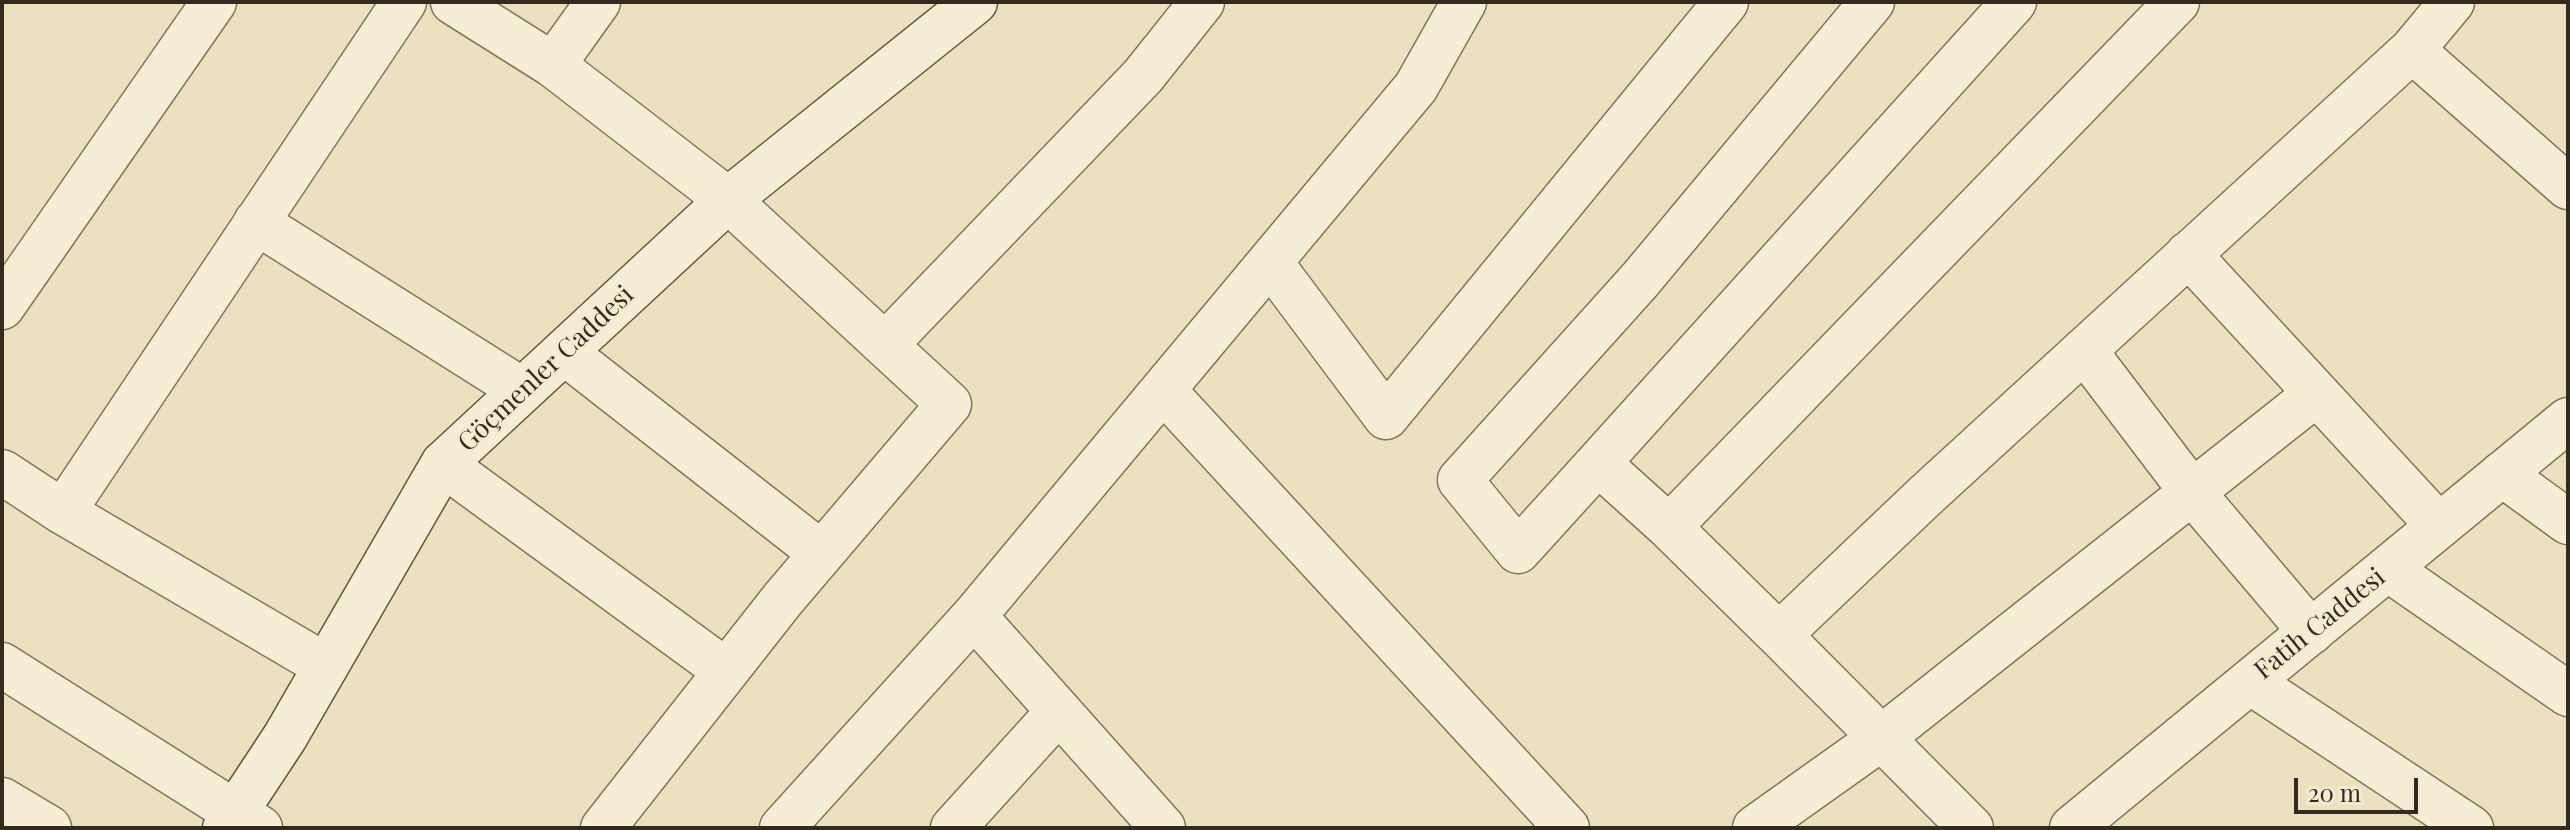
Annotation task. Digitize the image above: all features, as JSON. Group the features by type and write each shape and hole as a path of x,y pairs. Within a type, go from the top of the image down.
{"street":[{"path":"2,307 214,2"},
{"path":"63,512 404,2"},
{"path":"453,2 553,65 728,200 949,404 821,553 603,828"},
{"path":"553,65 598,2"},
{"name":"Göçmenler Caddesi","path":"240,822 443,464 728,200 975,2"},
{"path":"885,345 1143,76 1202,2"},
{"path":"782,828 974,616 1416,87 1464,2"},
{"path":"1270,262 1386,417 1726,2"},
{"path":"1872,2 1640,280 1460,480 1518,551 2014,2"},
{"path":"1669,527 2177,2"},
{"path":"1779,635 2412,50 2452,2"},
{"path":"2412,50 2568,187"},
{"path":"256,222 522,390"},
{"path":"2188,254 2439,526"},
{"path":"2084,350 2192,492 2311,632"},
{"path":"564,352 821,553"},
{"path":"1163,390 1567,828"},
{"path":"1755,828 1880,739 2316,394"},
{"name":"Fatih Caddesi","path":"2072,828 2568,420"},
{"path":"1598,463 1669,527 1971,828"},
{"path":"443,464 726,671"},
{"path":"2,472 63,512 326,666"},
{"path":"2502,474 2568,522"},
{"path":"2388,569 2568,694"},
{"path":"974,616 1154,824"},
{"path":"2,665 240,822"},
{"path":"2250,682 2471,828"},
{"path":"953,828 1059,711"},
{"path":"2,800 49,828"}]}
